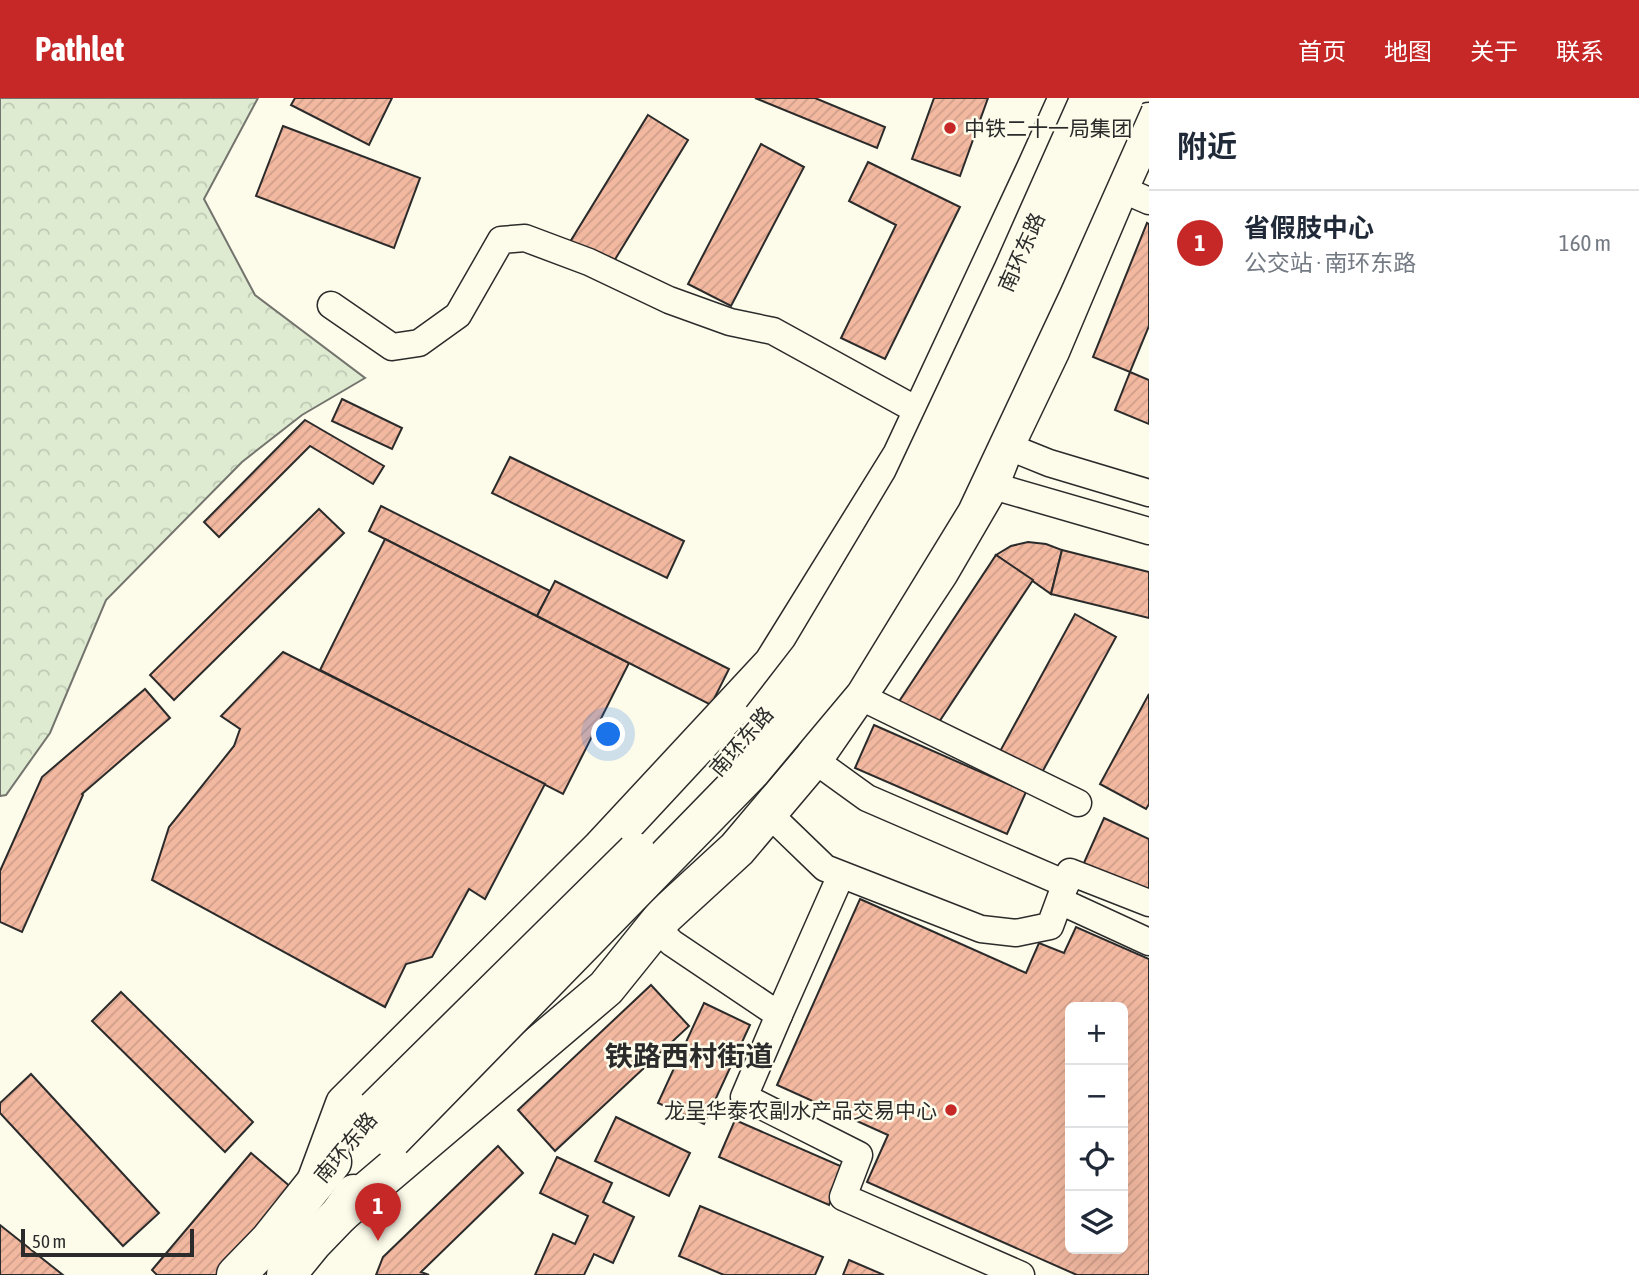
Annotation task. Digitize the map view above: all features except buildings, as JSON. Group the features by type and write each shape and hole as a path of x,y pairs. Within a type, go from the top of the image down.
{"highway":[{"path":"316,1182 345,1104 602,848 773,664 902,456 1068,98"},
{"name":"南环东路","path":"286,1275 340,1214 384,1124 736,752 810,657 912,486 1013,271 1090,98"},
{"name":"南环东路","path":"236,1275 269,1241 316,1182 384,1124 751,771 834,673 942,495 1043,280 1124,98"},
{"path":"340,1214 606,988 664,916 737,849 813,760 939,572 989,486 1050,351 1134,194 1149,122"}],"street":[{"path":"331,305 392,347 419,343 458,315 501,240 525,238 589,262 669,300 730,322 773,331 922,413 1049,463 1149,493"},
{"path":"902,456 989,486 1149,531"},
{"path":"857,695 1078,803"},
{"path":"813,760 867,798 1063,893 1149,942"},
{"path":"768,813 825,868 981,929 1016,933 1049,926 1070,872 1149,903"},
{"path":"841,875 744,1097 859,1155 844,1197 1021,1275"},
{"path":"655,928 779,1015"}],"green space":[{"path":"0,98 258,98 204,199 255,295 365,378 302,415 242,462 106,600 50,733 6,795 0,796"}],"place":[{"name":"中铁二十一局集团","path":"950,128"},
{"name":"龙呈华泰农副水产品交易中心","path":"951,1110"},
{"name":"省假肢中心","path":"378,1241"}],"district":[{"name":"铁路西村街道","path":"689,1056"}]}
